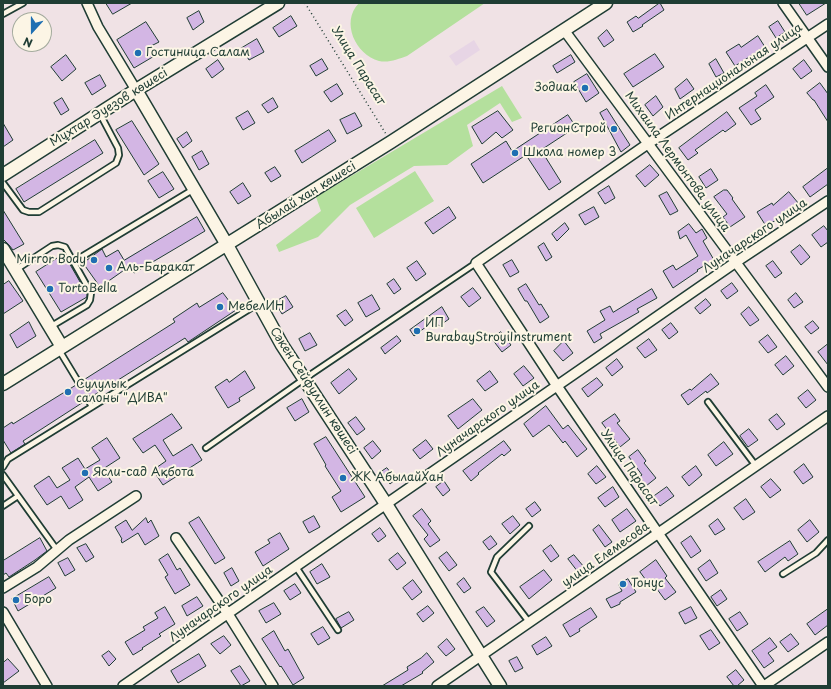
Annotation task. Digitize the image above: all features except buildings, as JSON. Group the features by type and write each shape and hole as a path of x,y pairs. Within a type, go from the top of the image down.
{"street":[{"path":"87,3 98,27 136,90"},
{"name":"Мұхтар Әуезов көшесі","path":"3,175 136,90 278,3"},
{"name":"Абылай хан көшесі","path":"3,384 391,142 606,3"},
{"path":"784,3 828,67"},
{"name":"Интернациональная улица","path":"476,264 649,143 828,24"},
{"name":"Михаила Лермонтова улица","path":"564,30 828,387"},
{"name":"Сәкен Сейфуллин көшесі","path":"136,90 227,245 282,344 386,504 500,686"},
{"name":"Луначарского улица","path":"123,686 736,262 828,201"},
{"path":"3,249 50,327 60,348"},
{"name":"Улица Парасат","path":"476,264 557,386 764,686"},
{"name":"улица Елемесова","path":"437,686 828,416"},
{"path":"3,588 37,567 69,540 136,496"},
{"path":"176,538 228,614 273,686"},
{"path":"3,612 47,686"},
{"path":"764,686 828,642"}],"lane":[{"path":"3,14 23,3"},
{"path":"3,183 23,210 39,212 116,163 119,155 118,148 100,114"},
{"path":"73,262 194,189"},
{"path":"15,270 52,246 58,245 65,247 91,293 90,300 87,305 50,327"},
{"path":"206,448 304,379 476,264"},
{"path":"3,467 8,459 259,303"},
{"path":"60,348 79,383"},
{"path":"88,399 92,407"},
{"path":"708,402 756,466"},
{"path":"3,475 57,550"},
{"path":"3,506 18,496"},
{"path":"528,526 497,557 491,572 529,622"},
{"path":"783,574 816,553 828,540"},
{"path":"296,567 338,630"}],"path":[{"name":"Улица Парасат","path":"305,3 391,142"}],"shaded area":[{"path":"474,40 480,50 456,66 449,56"}],"green space":[{"path":"359,3 485,3 407,56 393,60 379,61 371,58 364,52 353,37 351,19 353,11"},
{"path":"502,86 522,118 512,122 500,103 467,125 473,146 447,165 414,166 350,205 318,237 279,252 276,245 321,211 316,197"},
{"path":"415,171 434,201 374,238 356,208"}],"place":[{"name":"Гостиница Салам","path":"138,53"},
{"name":"Зодиак","path":"585,88"},
{"name":"РегионСтрой","path":"614,129"},
{"name":"Школа номер 3","path":"515,153"},
{"name":"Mirror Body","path":"94,260"},
{"name":"Аль-Баракат","path":"109,268"},
{"name":"TortoBella","path":"50,289"},
{"name":"МебелИН","path":"220,307"},
{"name":"ИП BurabayStroyiInstrument","path":"417,331"},
{"name":"Сулулык салоны \"ДИВА\"","path":"68,392"},
{"name":"Ясли-сад Ақбота","path":"85,473"},
{"name":"ЖК АбылайХан","path":"343,478"},
{"name":"Тонус","path":"623,584"},
{"name":"Боро","path":"16,600"}]}
